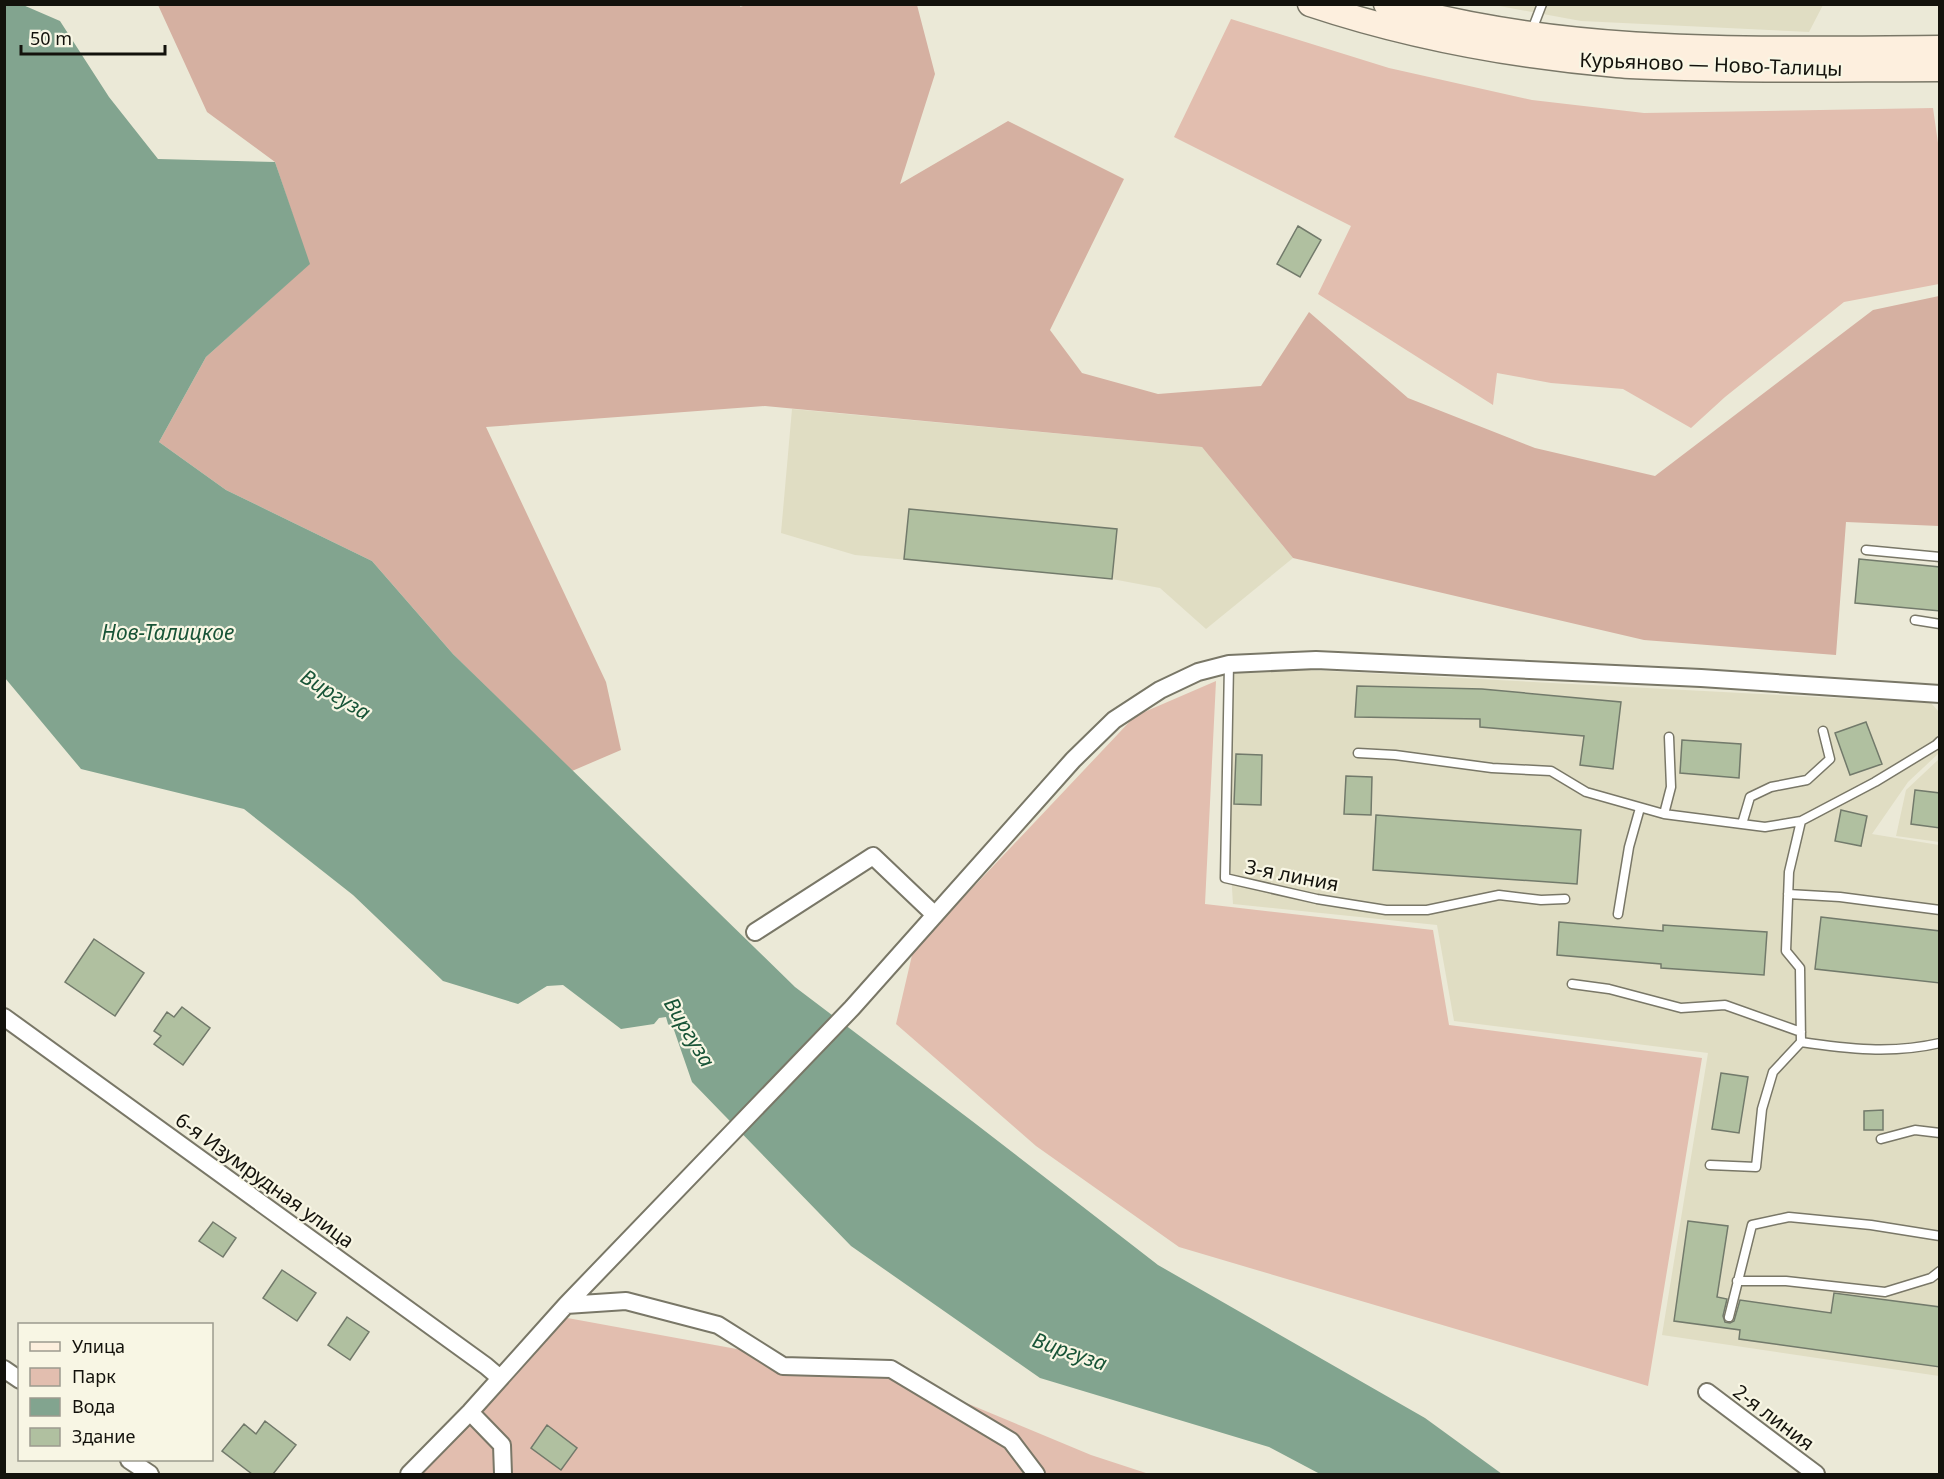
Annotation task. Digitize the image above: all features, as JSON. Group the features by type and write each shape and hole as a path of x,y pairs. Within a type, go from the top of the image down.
{"main road":[{"name":"Курьяново — Ново-Талицы","path":"1310,4 1429,37 1526,55 1619,65 1732,69 1940,69"},
{"name":"Курьяново — Ново-Талицы","path":"1386,4 1430,17 1474,26 1622,45 1729,49 1940,48"}],"street":[{"path":"409,1474 470,1412 566,1305 852,1008 1073,760 1114,720 1160,690 1198,672 1229,663 1328,660 1701,678 1940,694"},
{"path":"755,932 873,856 935,915"},
{"name":"6-я Изумрудная улица","path":"4,1017 477,1359 500,1378"},
{"path":"566,1305 626,1301 718,1325 783,1366 891,1369 1011,1441 1036,1474"},
{"path":"4,1369 18,1379"},
{"name":"2-я линия","path":"1707,1392 1816,1474"},
{"path":"470,1412 502,1445 503,1474"},
{"path":"130,1461 150,1474"}],"lane":[{"path":"1530,33 1542,4"},
{"path":"1866,550 1940,557"},
{"path":"1915,620 1940,624"},
{"name":"3-я линия","path":"1229,663 1225,878 1317,899 1386,910 1427,910 1498,895 1541,900 1564,899"},
{"path":"1742,824 1750,797 1770,787 1807,780 1830,759 1823,731"},
{"path":"1664,814 1671,786 1669,737"},
{"path":"1358,753 1395,755 1492,768 1551,771 1586,792 1640,808 1664,814 1766,827 1801,821 1875,782 1940,741"},
{"path":"1618,914 1629,847 1640,808"},
{"path":"1710,1165 1756,1167 1762,1109 1773,1072 1801,1042 1800,968 1786,951 1789,872 1801,821"},
{"path":"1788,894 1840,897 1940,910"},
{"path":"1572,984 1609,989 1681,1008 1725,1005 1801,1032"},
{"path":"1801,1042 1882,1051 1940,1043"},
{"path":"1881,1140 1915,1130 1940,1133"},
{"path":"1729,1317 1752,1225 1789,1217 1871,1225 1940,1236"},
{"path":"1737,1281 1786,1281 1885,1292 1930,1278 1940,1271"}],"shaded area":[{"path":"749,4 917,5 935,74 900,184 1008,121 1124,179 1050,330 1082,373 1158,394 1261,386 1309,312 1408,398 1535,448 1655,476 1873,310 1939,296 1939,526 1846,522 1836,655 1644,640 1293,558 1202,447 765,406 486,427 606,682 621,750 572,771 453,654 372,561 226,490 159,442 206,357 309,264 275,162 207,112 158,5 741,5 740,7"},
{"path":"1494,5 1823,5 1809,32 1581,21"},
{"path":"792,409 1202,447 1293,558 1206,629 1160,588 1112,579 855,555 781,533"},
{"path":"1231,666 1931,703 1939,712 1939,753 1908,782 1872,834 1939,845 1939,1376 1662,1335 1708,1053 1454,1021 1437,925 1233,904 1230,857"},
{"path":"1939,759 1939,842 1896,836 1906,790"}],"green space":[{"path":"1231,19 1389,68 1532,100 1644,113 1933,108 1940,157 1939,284 1844,302 1725,397 1691,428 1623,389 1551,383 1497,373 1493,405 1318,294 1351,226 1174,137"},
{"path":"1216,681 1205,904 1433,930 1449,1025 1702,1058 1648,1386 1179,1247 1036,1146 896,1024 913,951 1135,716"},
{"path":"562,1317 916,1382 1091,1455 1149,1474 417,1474"}],"water":[{"name":"Нов-Талицкое","path":"4,5 23,5 60,21 109,97 158,159 275,162 310,264 206,357 159,442 226,490 372,561 453,654 795,987 1158,1265 1425,1418 1502,1474 1320,1474 1269,1447 1040,1378 851,1246 692,1082 674,1030 668,1024 666,1017 659,1018 654,1024 621,1029 563,985 547,986 518,1004 443,981 353,895 244,809 81,769 5,678"}],"building":[{"path":"1298,226 1321,240 1300,277 1277,264"},
{"path":"909,509 1117,529 1112,579 904,559"},
{"path":"1859,559 1940,567 1940,611 1855,603"},
{"path":"1357,686 1482,689 1621,702 1613,769 1580,765 1584,736 1480,727 1480,719 1355,717"},
{"path":"1866,722 1882,764 1850,775 1835,733"},
{"path":"1682,740 1741,744 1739,778 1680,773"},
{"path":"1236,754 1262,755 1261,805 1234,804"},
{"path":"1346,776 1372,777 1371,815 1344,814"},
{"path":"1915,790 1940,793 1940,828 1911,824"},
{"path":"1841,810 1867,816 1861,846 1835,841"},
{"path":"1376,815 1581,830 1577,884 1373,870"},
{"path":"1821,917 1940,931 1940,983 1815,969"},
{"path":"1559,922 1663,931 1663,925 1767,932 1764,975 1661,968 1661,964 1557,955"},
{"path":"94,939 144,973 115,1016 65,982"},
{"path":"182,1007 210,1028 183,1065 154,1044 161,1036 154,1031 167,1012 174,1017"},
{"path":"1721,1073 1748,1077 1739,1133 1712,1129"},
{"path":"1883,1110 1883,1130 1864,1130 1864,1111"},
{"path":"1688,1221 1728,1226 1717,1297 1727,1299 1723,1316 1725,1322 1734,1321 1740,1300 1831,1313 1834,1293 1940,1307 1940,1367 1739,1339 1740,1330 1674,1321"},
{"path":"213,1222 236,1238 223,1257 199,1241"},
{"path":"282,1270 316,1293 297,1321 263,1298"},
{"path":"347,1317 369,1332 350,1360 328,1345"},
{"path":"265,1421 296,1445 273,1474 252,1474 222,1451 244,1424 256,1434"},
{"path":"547,1425 577,1448 561,1470 531,1448"}],"water label":[{"name":"Виргуза","path":"336,694"},
{"name":"Виргуза","path":"690,1032"},
{"name":"Виргуза","path":"1070,1351"}]}
